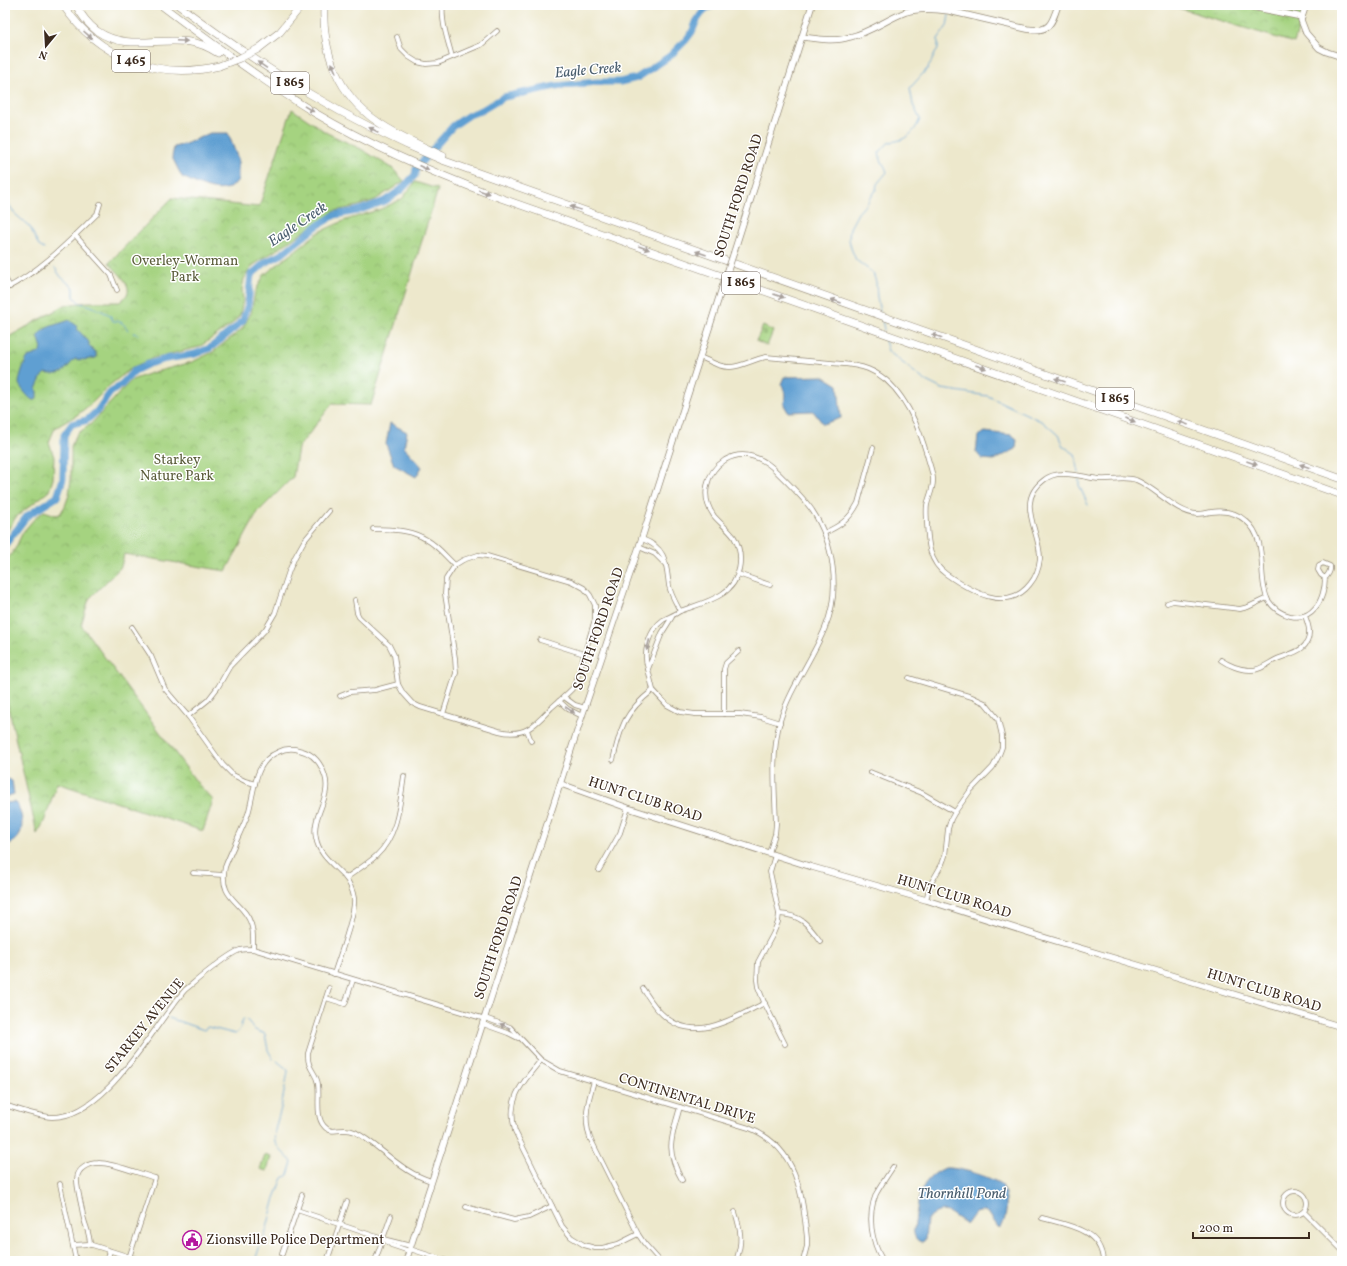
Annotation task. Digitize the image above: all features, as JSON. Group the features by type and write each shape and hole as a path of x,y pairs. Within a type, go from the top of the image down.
{"highway":[{"name":"I 465","path":"63,5 79,26 93,39 116,54 134,62 158,68 177,70 195,70 218,66 240,58 258,49 280,32 302,5"},
{"path":"76,5 89,24 104,35 115,40 132,43 176,41 194,42 212,49 252,73"},
{"name":"I 865","path":"161,5 252,73 326,119 400,157 448,178 492,195 1342,495"},
{"name":"I 865","path":"178,5 236,47 300,89 358,121 487,177 1342,479"},
{"path":"324,5 324,29 327,48 335,70 344,88 358,105 373,119 412,144"}],"main road":[{"name":"SOUTH FORD ROAD","path":"406,1261 582,716 642,539 812,5"},
{"path":"802,37 835,40 849,38 873,29 907,12 919,10 944,10 1040,30 1050,25 1058,5"},
{"path":"1242,5 1302,17"},
{"path":"1306,5 1302,17 1302,26 1306,33 1314,44 1327,52 1342,57"},
{"name":"HUNT CLUB ROAD","path":"561,784 628,808 775,855 1342,1027"}],"street":[{"path":"443,5 442,13 444,26 452,57"},
{"path":"397,37 401,49 409,57 417,62 426,64 438,63 485,42 497,31"},
{"path":"5,289 32,274 97,214 100,204"},
{"path":"75,235 111,275 118,290"},
{"path":"5,278 10,287"},
{"path":"700,357 715,364 727,367 736,366 755,359 766,357 857,366 869,369 886,380 899,394 917,427 933,477 927,510 928,546 932,557 940,569 946,574 985,596 998,599 1012,596 1027,588 1034,579 1039,566 1040,558 1030,514 1031,500 1035,490 1043,480 1054,475 1066,474 1098,479 1134,479 1190,513 1200,514 1231,512 1241,517 1252,525 1258,536 1267,598 1283,614 1293,617 1305,616 1316,608 1325,586 1325,578"},
{"path":"824,533 846,521 855,509 873,448"},
{"path":"769,853 775,834 776,824 774,758 780,723 791,694 822,634 829,614 833,585 833,572 824,533 806,503 771,465 762,459 743,455 729,458 714,468 708,481 706,493 708,506 712,514 730,532 738,547 740,559 738,574 731,586 723,594 680,612 659,623 652,634 646,656 646,662 653,690 667,705 680,712 695,714 750,715 780,723"},
{"path":"188,716 208,700 218,687 230,666 265,630 274,613 288,571 295,557 304,541 329,511"},
{"path":"373,529 405,531 417,534 428,540 455,565"},
{"path":"642,539 651,542 658,548 665,559 671,592 680,612"},
{"path":"639,547 655,554 666,565"},
{"path":"355,600 359,617 385,640 392,651 398,684 403,693 412,703 420,707 505,733 516,733 527,730 538,722 564,697 576,682 594,625 596,613 590,595 584,588 571,581 487,556 478,555 468,557 455,565 446,579 445,594 456,673 443,714"},
{"path":"738,574 770,585"},
{"path":"1167,603 1173,601 1240,609 1267,598"},
{"path":"1221,660 1235,667 1255,670 1276,659 1295,653 1308,642 1309,627 1305,616"},
{"path":"648,669 662,633 672,617"},
{"path":"132,627 151,656 165,689 188,716 227,770 238,778 255,784"},
{"path":"540,640 584,654"},
{"path":"724,714 724,669 726,662 739,651"},
{"path":"909,678 977,699 985,703 998,719 1002,736 1002,747 993,767 970,791 954,812 948,829 945,856 930,885 926,900"},
{"path":"340,696 350,692 375,690 398,684"},
{"path":"613,760 620,733 628,715 640,700 653,690"},
{"path":"564,697 575,705 585,708"},
{"path":"559,701 568,709 582,716"},
{"path":"527,730 531,741"},
{"path":"334,974 354,905 352,893 346,878 323,855 319,849 316,838 316,824 326,793 326,778 317,760 311,755 295,749 281,751 268,758 260,769 248,814 228,859 223,875 228,894 246,915 251,925 253,949 353,980 485,1020 520,1040"},
{"path":"870,772 922,793 954,812"},
{"path":"346,878 376,856 391,836 398,813 404,776"},
{"path":"599,870 620,833 628,808"},
{"path":"775,855 770,872 778,914 778,922 757,966 758,987 785,1044"},
{"path":"193,873 223,875"},
{"path":"778,914 791,915 803,921 808,925 820,941"},
{"name":"STARKEY AVENUE","path":"5,1105 53,1117 78,1110 92,1101 116,1080 185,990 230,955 242,950 253,949"},
{"path":"326,998 345,1004 353,980"},
{"path":"330,988 308,1054 310,1068 316,1077 318,1084 320,1119 324,1127 334,1132 348,1129 360,1134 414,1174 431,1181"},
{"path":"643,989 656,1008 665,1017 678,1025 693,1028 706,1028 718,1025 765,1003"},
{"name":"CONTINENTAL DRIVE","path":"485,1020 510,1027 520,1040 541,1060 560,1071 755,1130 765,1136 780,1148 791,1164 798,1182 807,1238 807,1246 803,1261"},
{"path":"541,1060 518,1090 512,1104 512,1122 515,1131 566,1232 575,1240 584,1245 596,1248 610,1247 638,1234"},
{"path":"594,1081 586,1110 588,1134 595,1152 638,1234 660,1261"},
{"path":"680,1108 670,1142 670,1151 675,1169 682,1180"},
{"path":"90,1245 90,1234 84,1220 78,1186 77,1178 80,1171 86,1165 98,1163 155,1178 131,1259"},
{"path":"883,1261 873,1238 871,1219 876,1194 893,1167"},
{"path":"60,1184 76,1261"},
{"path":"1294,1191 1300,1192 1304,1195 1307,1200 1307,1205 1304,1212 1295,1216 1287,1213 1283,1205 1283,1199 1286,1194 1294,1191"},
{"path":"282,1254 302,1194"},
{"path":"327,1261 347,1202"},
{"path":"466,1207 504,1218 519,1220 529,1218 552,1206"},
{"path":"297,1210 383,1239 391,1245 410,1249 447,1261"},
{"path":"736,1212 742,1239 736,1261"},
{"path":"1304,1212 1342,1250"},
{"path":"375,1261 391,1216"},
{"path":"1042,1218 1081,1230 1088,1234 1097,1243 1102,1254 1102,1261"},
{"path":"73,1245 90,1245 131,1259 143,1261"},
{"path":"107,1261 110,1251"}],"green space":[{"path":"1169,5 1306,5 1294,43"},
{"name":"Overley-Worman Park","path":"292,109 327,133 361,149 392,168 404,181 375,200 358,206 335,211 252,266 244,279 242,289 243,300 240,315 231,325 199,347 153,358 133,367 110,385 92,403 77,415 55,428 49,442 54,457 53,479 49,491 16,517 5,534 5,339 65,305 88,302 120,302 127,295 127,284 109,263 172,198 259,207"},
{"name":"Starkey Nature Park","path":"415,182 438,189 371,405 332,404 298,448 293,477 258,512 226,571 124,554 121,567 89,599 81,625 198,784 213,800 203,831 57,783 44,822 37,834 5,692 5,562 15,549 23,532 35,518 44,511 56,515 60,514 65,506 69,495 71,479 71,446 77,434 91,424 132,380 192,362 213,352 242,329 251,313 255,292 264,275 319,232 346,220 381,209 402,199"},
{"path":"763,326 773,331 767,346 756,341"},
{"path":"265,1155 271,1157 267,1171 260,1169"}],"water":[{"path":"210,133 228,133 238,159 238,180 231,187 225,189 212,189 182,177 172,157 174,147"},
{"path":"69,320 76,325 78,330 89,342 89,346 96,352 96,358 83,360 75,359 62,372 56,374 45,373 36,389 37,399 33,400 26,394 19,384 25,363 28,357 39,353 42,348 38,336 41,332 48,327"},
{"path":"823,376 838,385 841,418 823,424 813,411 788,412 784,405 785,397 783,386 781,384 784,377"},
{"path":"390,423 407,432 404,447 422,467 416,477 394,465 386,444"},
{"path":"985,432 1012,435 1017,439 1016,449 994,460 982,459 976,452 978,436"},
{"path":"9,779 12,781 14,794 5,797 5,780"},
{"path":"14,802 17,804 20,812 22,822 21,831 16,840 5,845 5,803"},
{"name":"Thornhill Pond","path":"945,1168 975,1173 1002,1185 1006,1201 1006,1212 1001,1228 998,1227 989,1214 984,1211 975,1213 967,1224 944,1211 934,1214 927,1219 925,1240 922,1242 917,1239 914,1229 920,1193 929,1179"}],"waterway":[{"name":"Eagle Creek","path":"5,545 27,516 57,497 63,479 64,435 72,424 87,420 97,411 110,393 121,385 134,371 148,364 195,354 210,348 235,328 243,320 248,304 251,275 266,262 282,254 317,226 335,215 357,211 385,201 401,190 415,175 416,169 424,159 453,126 469,115 482,110 504,97 556,86 597,82 620,82 637,78 670,56 692,32 697,20 705,9 714,5"},
{"path":"880,312 876,282 873,273 856,260 849,239 850,228 858,213 876,190 877,184 887,172 879,153 889,142 900,140 908,136 918,124 920,119 913,105 910,88 928,68 938,48 938,39 947,26 949,15"},
{"path":"5,197 14,213 30,227 39,246 44,249"},
{"path":"55,268 61,277 74,288 74,297 80,303 91,306 110,315 113,321 122,323 128,330"},
{"path":"882,319 884,330"},
{"path":"133,333 138,334"},
{"path":"884,337 888,351 924,380 942,389 988,396 1043,422 1058,435 1063,446 1075,454 1079,473"},
{"path":"1079,479 1079,485 1088,505"},
{"path":"169,1018 204,1030 208,1027 235,1034 239,1031 243,1019 247,1020 255,1030 265,1034 268,1050 273,1059"},
{"path":"255,1261 261,1242 264,1239 275,1198 283,1178 288,1175 292,1162 276,1144 274,1136 288,1071 277,1061"}],"place":[{"name":"Zionsville Police Department","path":"192,1240"}]}
